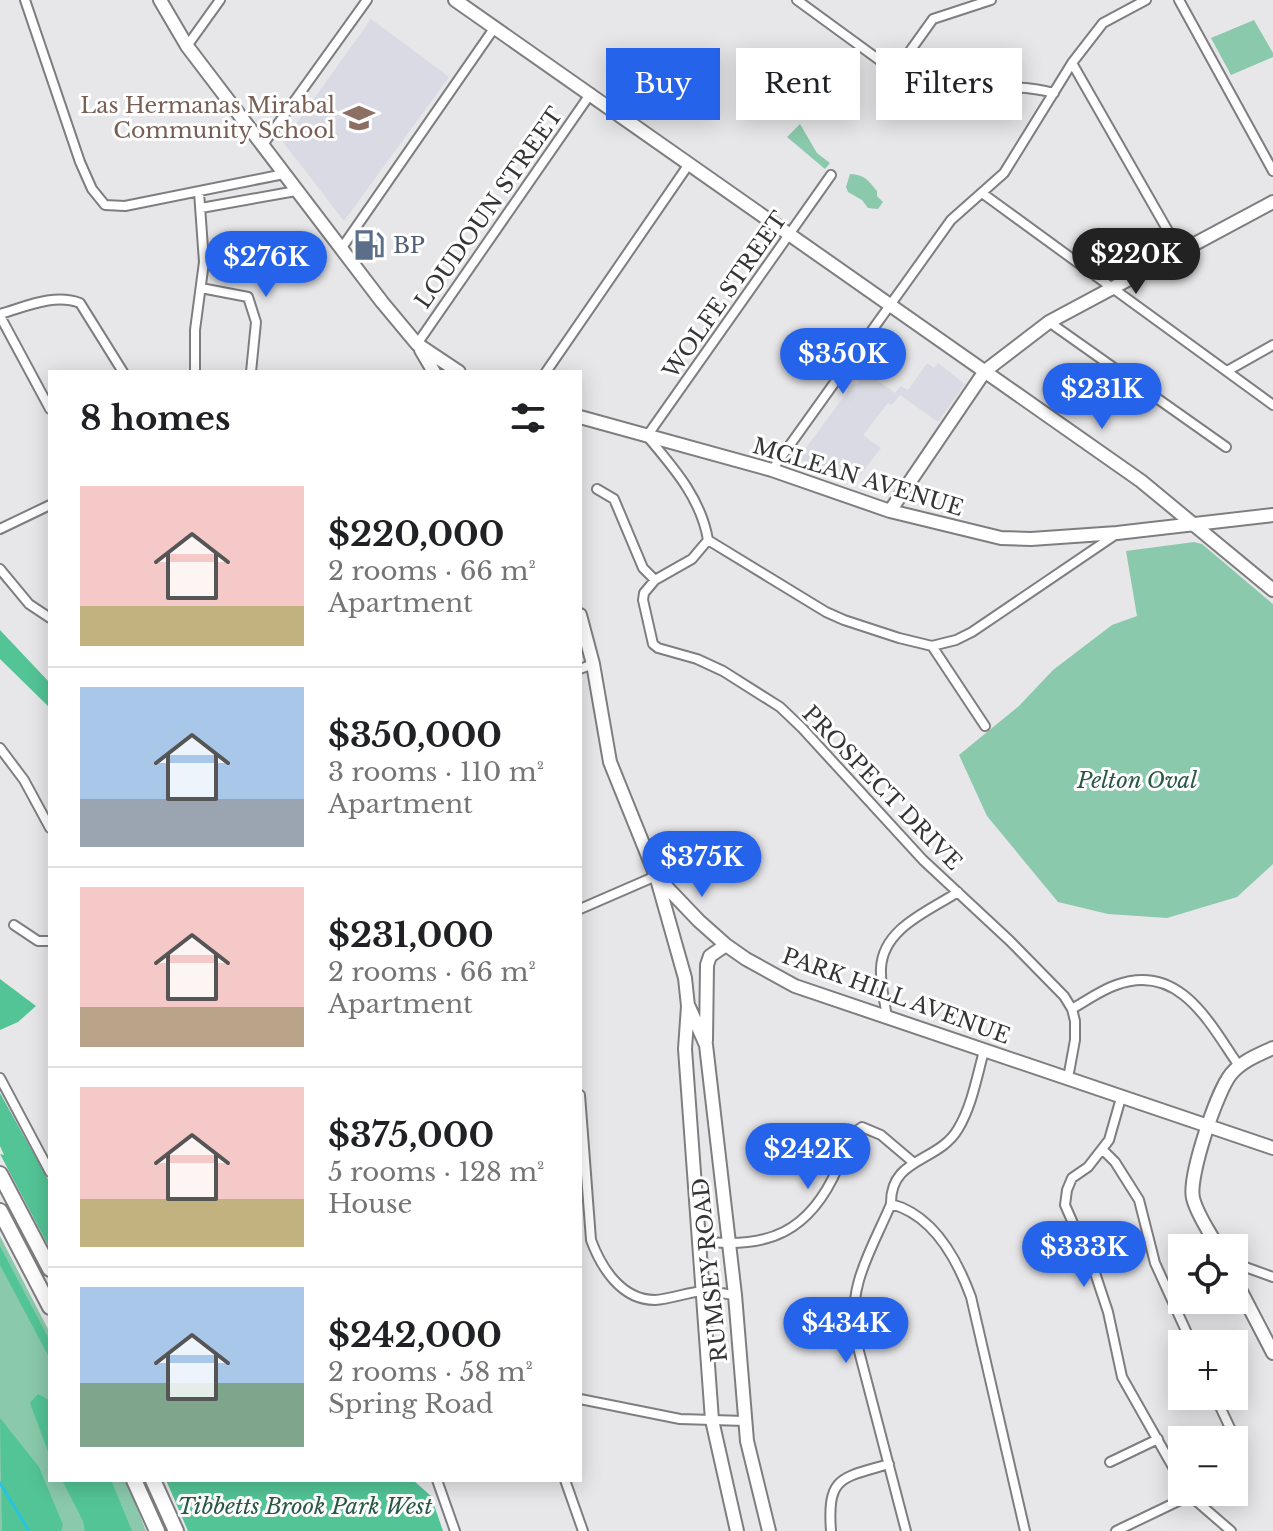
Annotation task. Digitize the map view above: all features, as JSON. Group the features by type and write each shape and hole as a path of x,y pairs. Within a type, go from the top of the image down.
{"highway":[{"path":"0,1174 48,1265"},
{"path":"0,1211 48,1303"},
{"path":"135,1482 157,1531"},
{"path":"154,1482 176,1531"}],"street":[{"path":"25,0 80,162 92,189 105,205 125,206 284,174"},
{"path":"160,0 187,46 417,344 433,370"},
{"path":"187,46 220,0"},
{"path":"262,146 367,0"},
{"path":"455,0 1141,481 1273,590"},
{"path":"797,0 876,58"},
{"path":"912,48 933,19 991,0"},
{"path":"772,470 951,220 1004,173 1072,63 1103,23 1146,0"},
{"path":"1179,0 1273,171"},
{"path":"341,249 495,27"},
{"path":"1072,63 1180,252"},
{"path":"1022,87 1032,86 1054,93"},
{"name":"LOUDOUN STREET","path":"417,344 591,93"},
{"path":"547,370 689,164"},
{"name":"WOLFE STREET","path":"647,436 831,175"},
{"path":"201,208 296,191"},
{"path":"195,370 195,330 204,262 199,192"},
{"path":"982,193 1273,405"},
{"path":"890,511 985,371 1049,322 1273,202"},
{"path":"201,288 248,297 256,322 251,370"},
{"path":"48,405 0,315 49,300 70,299 80,303 122,370"},
{"path":"1049,322 1226,447"},
{"path":"417,344 456,370"},
{"path":"1227,371 1273,345"},
{"name":"MCLEAN AVENUE","path":"582,418 772,470 890,511 1001,538 1117,533 1273,515"},
{"path":"597,489 614,499 643,568 655,580 680,569 703,550 708,540 704,524 685,481 647,436"},
{"path":"0,529 48,506"},
{"path":"708,540 826,612 899,638 932,646 972,632 1117,533"},
{"path":"0,569 29,604 48,617"},
{"name":"PROSPECT DRIVE","path":"655,580 648,586 643,600 653,644 723,671 780,707 923,860 1021,952 1064,996 1072,1009"},
{"name":"PARK HILL AVENUE","path":"582,632 586,667 610,762 656,876 726,945 795,986 1273,1148"},
{"path":"932,646 985,726"},
{"path":"0,748 24,780 48,824"},
{"path":"582,908 656,876"},
{"name":"RUMSEY ROAD","path":"656,876 680,955 688,1006 685,1049 712,1420 737,1531"},
{"path":"887,1019 881,968 886,947 908,923 958,892"},
{"path":"14,925 38,941 48,941"},
{"path":"706,1045 707,965 710,956 726,945"},
{"path":"1068,1078 1075,1040 1072,1009 1113,986 1131,980 1164,982 1185,995 1239,1066"},
{"name":"RUMSEY ROAD","path":"688,1006 706,1045 735,1295 747,1441 769,1531"},
{"path":"1211,1234 1196,1206 1192,1187 1208,1127 1224,1084 1239,1066 1273,1048"},
{"path":"906,1531 855,1336 852,1315 855,1287 891,1204 891,1192 897,1176 947,1142 959,1128 984,1051"},
{"path":"0,1078 48,1168"},
{"path":"1121,1098 1114,1127 1103,1150 1088,1167 1072,1178 1065,1205 1104,1299 1122,1377 1168,1457"},
{"path":"582,1121 591,1240 599,1262 616,1283 644,1298 656,1300 704,1291 735,1295"},
{"path":"700,1241 729,1245 760,1243 791,1230 814,1209 829,1189 850,1134 862,1127 881,1135 914,1163"},
{"path":"1103,1150 1115,1162 1139,1200 1155,1263 1186,1330"},
{"path":"891,1204 903,1207 924,1222 949,1250 961,1271 971,1297 1025,1531"},
{"path":"1248,1268 1273,1277"},
{"path":"1248,1305 1273,1353"},
{"path":"582,1399 680,1419 745,1421"},
{"path":"1110,1462 1158,1439"},
{"path":"831,1531 829,1504 834,1488 848,1476 889,1464"},
{"path":"438,1482 455,1531"},
{"path":"566,1482 583,1531"},
{"path":"1116,1531 1168,1504"},
{"path":"1202,1506 1231,1531"}],"shaded area":[{"name":"Las Hermanas Mirabal Community School","path":"371,19 449,77 344,221 283,142"},
{"path":"927,363 934,368 938,363 965,384 938,422 900,395 892,405 888,403 863,435 881,448 858,478 799,459 802,453 808,452 805,449 853,384 856,385 866,372 895,393 901,386 908,390"}],"green space":[{"path":"1254,20 1273,57 1231,75 1211,38"},
{"path":"800,124 817,153 830,163 825,169 787,137"},
{"path":"850,174 866,179 877,191 883,202 878,209 868,208 862,200 848,192 846,187"},
{"name":"Pelton Oval","path":"1194,542 1202,544 1273,604 1273,864 1237,897 1167,918 1108,914 1058,902 987,816 959,755 1019,706 1053,670 1112,625 1137,616 1126,551"},
{"path":"0,630 48,681 48,706 0,659"},
{"path":"0,979 36,1006 18,1022 0,1030"},
{"path":"0,1093 48,1179 48,1245 0,1154 4,1155 0,1146"},
{"path":"0,1236 48,1329 48,1482 127,1482 146,1531 0,1531"},
{"path":"0,1246 48,1337 48,1355 0,1265"},
{"path":"38,1394 48,1400 48,1452 30,1403"},
{"path":"0,1418 39,1467 63,1525 61,1531 2,1531"},
{"path":"63,1482 112,1482 132,1531 85,1531"},
{"name":"Tibbetts Brook Park West","path":"167,1482 415,1482 431,1496 443,1531 188,1531"}],"waterway":[{"path":"0,1483 29,1531"}],"place":[{"name":"Las Hermanas Mirabal Community School","path":"359,118"},
{"name":"BP","path":"369,245"}]}
